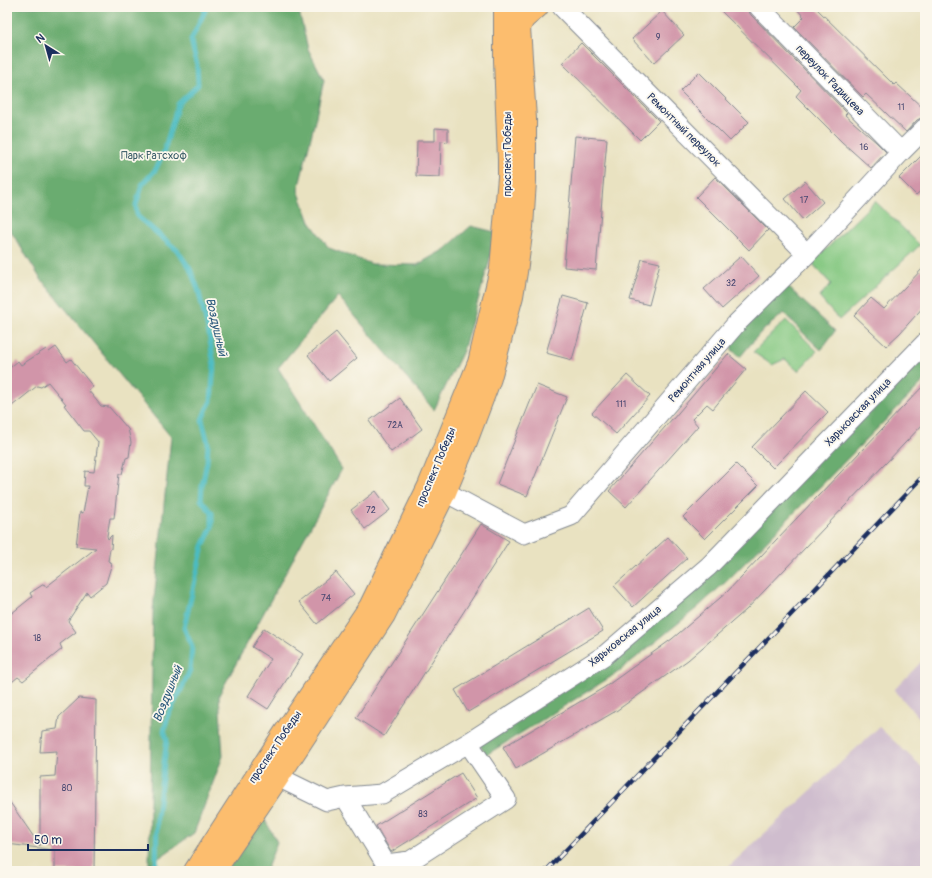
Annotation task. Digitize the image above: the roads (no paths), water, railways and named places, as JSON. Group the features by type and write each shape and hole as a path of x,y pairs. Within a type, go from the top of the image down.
{"main road":[{"name":"проспект Победы","path":"214,871 270,772 370,607 429,486 479,362 501,269 509,177 505,60 505,7"},
{"name":"проспект Победы","path":"195,871 270,772 384,615 445,492 465,444 490,378 512,296 516,272 522,227 524,181 524,119 519,27 524,18 537,7"}],"street":[{"name":"Ремонтный переулок","path":"562,7 807,254"},
{"name":"переулок Радищева","path":"759,7 901,152"},
{"name":"Ремонтная улица","path":"445,492 524,534 570,516 737,323 807,254 925,128"},
{"name":"Харьковская улица","path":"270,772 327,801 345,797 382,794 468,742 604,655 709,566 925,343"},
{"path":"345,797 386,864 410,861 506,800 468,742"}],"waterway":[{"name":"Воздушный","path":"156,871 157,817 167,739 164,731 169,713 190,670 192,646 184,628 203,546 212,527 212,513 201,500 207,462 208,443 202,420 211,401 214,365 209,334 198,289 190,269 177,250 137,216 136,205 142,185 156,169 164,151 178,104 198,85 197,65 191,40 205,11 204,7"}],"railway":[{"path":"546,871 925,474"}],"park label":[{"name":"Парк Ратсхоф","path":"154,155"}]}
